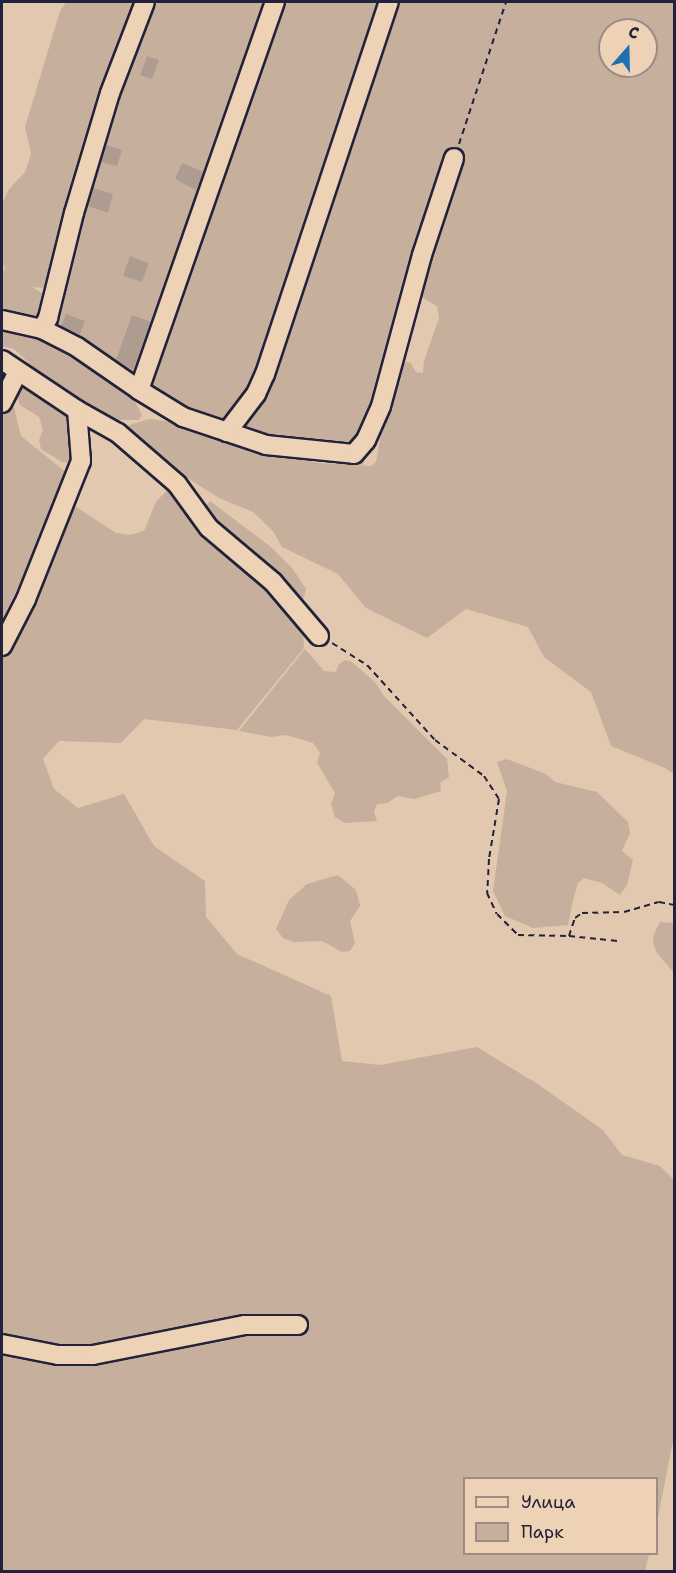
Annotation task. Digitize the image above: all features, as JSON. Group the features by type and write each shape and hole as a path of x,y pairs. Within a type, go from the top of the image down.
{"lane":[{"path":"42,329 48,318 74,213 110,93 145,2"},
{"path":"139,390 275,2"},
{"path":"227,432 255,394 264,374 389,2"},
{"path":"2,321 42,329 77,347 183,417 266,445 354,454 359,449 381,406 422,255 454,158"},
{"path":"2,360 77,410 118,433 177,484 209,528 273,582 319,636"},
{"path":"2,403 18,372"},
{"path":"2,646 26,599 81,461 77,410"},
{"path":"2,1344 58,1355 93,1354 245,1325 298,1325"}],"path":[{"path":"454,158 506,2"},
{"path":"319,636 367,665 435,740 484,776 499,799 489,859 487,893 497,914 518,935 569,936 618,941"},
{"path":"569,936 575,918 582,913 624,912 659,902 675,904"}],"green space":[{"path":"66,2 141,2 105,78 104,109 69,190 71,217 54,266 43,288 32,287 48,297 150,2 674,2 674,774 665,768 611,746 591,692 544,657 528,627 466,609 427,638 366,608 338,574 282,547 273,531 253,512 219,498 146,452 126,430 129,425 149,419 188,424 280,454 319,463 371,466 376,462 381,433 399,368 406,362 411,363 416,372 423,373 424,361 439,318 437,306 421,297 421,293 393,382 363,465 268,448 185,421 47,334 2,319 2,269 6,271 2,262 2,204 9,189 25,172 31,154 25,127 60,11"},
{"path":"2,327 51,340 135,401 142,415 139,420 118,420 86,411 61,393 14,349 2,346"},
{"path":"2,371 6,374 21,436 72,477 2,620"},
{"path":"21,380 69,412 75,439 71,463 62,462 41,449 39,440 43,430 39,417 20,405 16,392"},
{"path":"169,488 269,584 303,631 304,648 237,730 144,719 121,743 59,741 43,759 54,789 78,808 124,794 154,846 205,881 206,917 237,954 331,996 342,1061 380,1065 477,1047 536,1083 603,1130 622,1155 660,1166 674,1180 674,1436 658,1517 658,1477 463,1477 463,1555 649,1555 645,1571 2,1571 2,651 73,505 116,533 130,535 144,531 156,502"},
{"path":"210,501 271,547 292,568 306,589 303,600 297,601 205,515 206,505"},
{"path":"305,649 324,671 336,672 339,664 345,660 352,662 375,682 384,696 447,759 449,777 440,783 441,791 414,799 398,796 387,803 377,804 374,812 377,821 345,823 335,817 331,804 335,793 317,763 320,753 313,743 286,735 271,737 239,731"},
{"path":"507,759 546,774 555,782 597,792 628,822 630,833 622,851 633,860 627,885 620,895 602,883 584,878 578,883 568,925 533,928 505,916 493,891 507,791 497,762"},
{"path":"338,875 356,890 360,906 350,921 355,943 350,951 342,952 322,941 294,942 283,938 276,929 289,900 307,884"},
{"path":"660,922 674,923 674,973 654,946 653,936"}],"building":[{"path":"147,56 159,60 152,79 140,75"},
{"path":"106,145 122,150 117,166 101,162"},
{"path":"182,163 204,172 196,190 175,179"},
{"path":"93,188 113,194 108,213 88,206"},
{"path":"130,256 149,263 142,282 123,276"},
{"path":"66,314 85,321 80,334 61,326"},
{"path":"132,315 151,322 133,370 116,360"}]}
